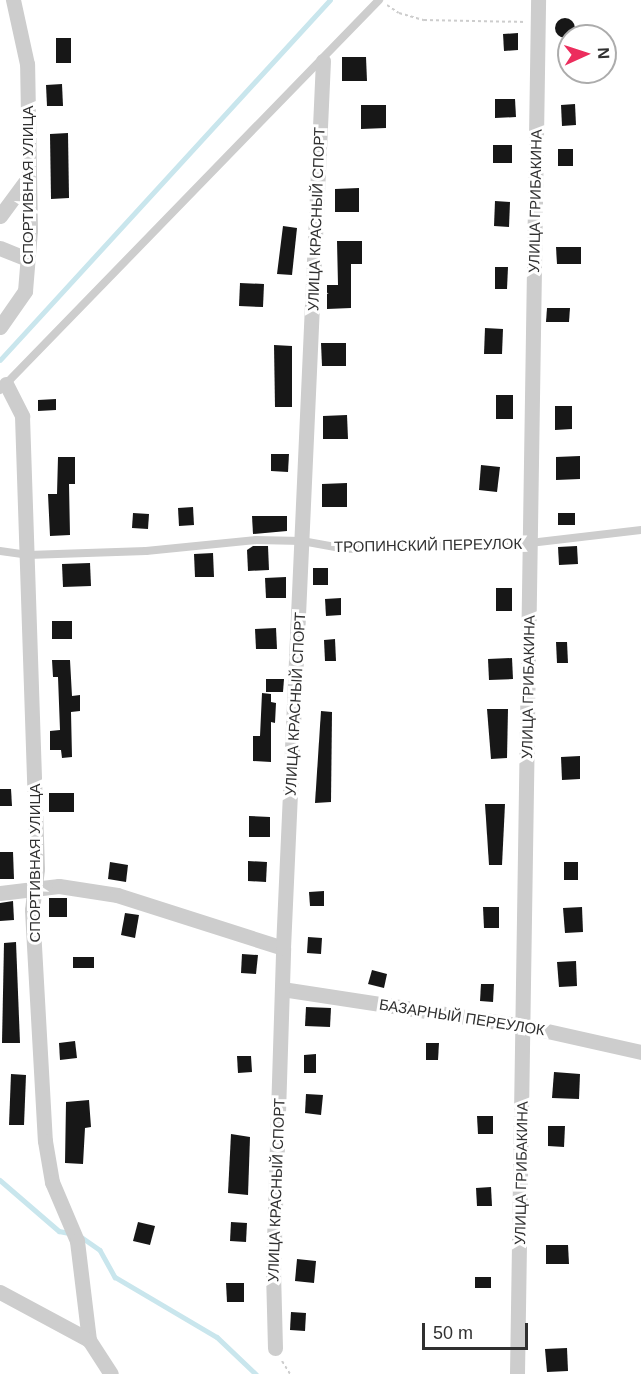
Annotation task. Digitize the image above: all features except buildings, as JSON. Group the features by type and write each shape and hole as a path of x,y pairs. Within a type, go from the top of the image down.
{"street":[{"name":"СПОРТИВНАЯ УЛИЦА","path":"0,327 25,291 25,258 30,230 27,64 13,0"},
{"name":"УЛИЦА ГРИБАКИНА","path":"517,1374 525,1026 538,0"},
{"name":"УЛИЦА КРАСНЫЙ СПОРТ","path":"275,1348 273,1272 283,948 323,61"},
{"path":"0,216 28,177"},
{"path":"0,248 25,258"},
{"name":"СПОРТИВНАЯ УЛИЦА","path":"3,387 21,416 28,555 35,889 32,910 45,1141 52,1182 75,1235 89,1340"},
{"path":"0,893 59,886 117,895 283,948"},
{"name":"БАЗАРНЫЙ ПЕРЕУЛОК","path":"282,989 525,1026 641,1052"},
{"path":"0,1292 89,1340 111,1374"}],"lane":[{"path":"3,387 323,61 379,0"},
{"name":"ТРОПИНСКИЙ ПЕРЕУЛОК","path":"0,551 28,555 302,541 346,549 530,543 641,530"}],"path":[{"path":"379,0 399,13 424,20 538,22"}],"waterway":[{"path":"0,360 330,0"},
{"path":"0,1180 59,1231 69,1233"},
{"path":"80,1236 100,1250 115,1277 217,1337 256,1374"}]}
